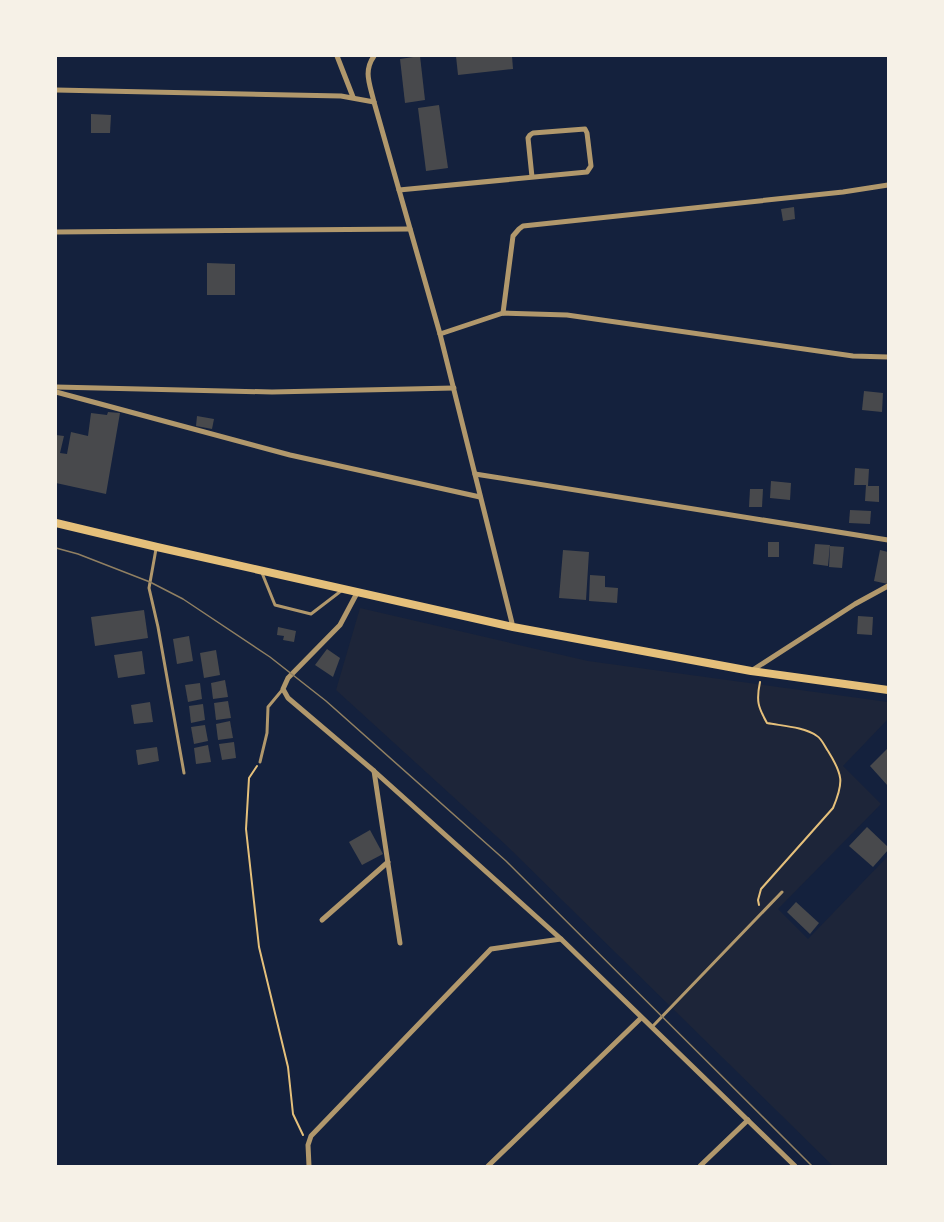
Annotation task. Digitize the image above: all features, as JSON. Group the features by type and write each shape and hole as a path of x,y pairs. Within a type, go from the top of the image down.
{"main road":[{"path":"56,523 513,627 751,671 888,690"}],"street":[{"path":"337,56 353,97"},
{"path":"374,56 367,71 374,102 440,334 513,627"},
{"path":"56,90 353,97 374,102"},
{"path":"399,190 587,172 591,166 585,129 530,135 528,138 532,177"},
{"path":"502,313 513,236 524,226 888,185"},
{"path":"56,232 410,229"},
{"path":"440,334 502,313 567,315 853,356 888,357"},
{"path":"56,387 272,392 453,388"},
{"path":"56,392 290,455 480,497"},
{"path":"475,474 888,540"},
{"path":"751,671 855,604 888,586"},
{"path":"357,592 340,625 288,678 283,689 288,699 374,771 561,939 795,1167"},
{"path":"374,771 400,943"},
{"path":"322,920 388,862"},
{"path":"309,1167 308,1145 311,1136 491,949 561,939"},
{"path":"488,1167 641,1018"},
{"path":"700,1167 747,1120"}],"lane":[{"path":"157,547 149,588 184,773"},
{"path":"261,571 275,605 311,614 343,589"},
{"path":"260,762 267,733 268,707 283,689"},
{"path":"651,1028 782,891"}],"path":[{"path":"761,672 758,694 759,709 767,723 805,731 819,737 836,765 841,779 840,792 833,808 761,889 758,900 761,914"},
{"path":"260,762 249,778 246,829 259,947 288,1066 293,1114 308,1145"}],"shaded area":[{"path":"360,608 588,661 888,702 888,719 843,766 881,804 778,909 808,939 888,856 888,1166 833,1166 506,845 336,690"}],"building":[{"path":"420,56 425,100 405,103 400,59"},
{"path":"456,56 512,56 513,69 458,75"},
{"path":"439,105 448,168 426,171 418,108"},
{"path":"91,114 111,115 110,133 91,133"},
{"path":"794,207 795,219 783,221 781,209"},
{"path":"207,263 235,264 235,295 207,295"},
{"path":"864,391 883,393 882,412 862,410"},
{"path":"108,412 120,413 106,494 56,483 56,435 64,436 60,453 67,454 71,432 88,436 91,413 107,415"},
{"path":"197,416 214,419 212,429 196,426"},
{"path":"855,468 869,469 868,486 879,486 879,502 865,501 866,485 854,485"},
{"path":"771,481 791,483 790,500 770,498"},
{"path":"750,489 763,489 762,507 749,507"},
{"path":"850,510 871,511 870,524 849,523"},
{"path":"768,542 779,542 779,557 768,557"},
{"path":"815,544 830,545 828,566 813,564"},
{"path":"830,546 844,547 842,568 829,567"},
{"path":"563,550 589,552 586,600 559,598"},
{"path":"880,550 888,552 888,584 874,581"},
{"path":"590,575 605,576 605,587 618,588 617,603 589,601"},
{"path":"144,610 148,638 95,646 91,617"},
{"path":"858,616 873,617 872,635 857,634"},
{"path":"278,627 296,631 294,642 283,640 284,636 277,635"},
{"path":"189,636 193,661 177,664 173,639"},
{"path":"327,649 340,658 333,677 315,665"},
{"path":"216,650 220,675 204,678 200,653"},
{"path":"142,651 145,674 118,678 114,655"},
{"path":"225,680 228,697 213,699 211,683"},
{"path":"200,683 202,699 188,702 185,685"},
{"path":"228,701 231,718 216,720 214,703"},
{"path":"150,702 153,722 134,724 131,705"},
{"path":"203,704 205,720 191,723 189,706"},
{"path":"230,721 233,738 218,740 216,724"},
{"path":"205,725 208,741 194,744 191,727"},
{"path":"234,742 236,758 222,760 219,744"},
{"path":"208,745 211,762 196,764 194,748"},
{"path":"157,747 159,761 138,765 136,750"},
{"path":"888,748 888,786 870,766"},
{"path":"867,827 888,847 873,867 849,846"},
{"path":"370,830 383,854 362,865 349,842"},
{"path":"796,902 819,923 810,934 787,912"}],"tram line":[{"path":"56,548 78,554 150,582 183,599 270,657 326,701 506,861 812,1166"}]}
